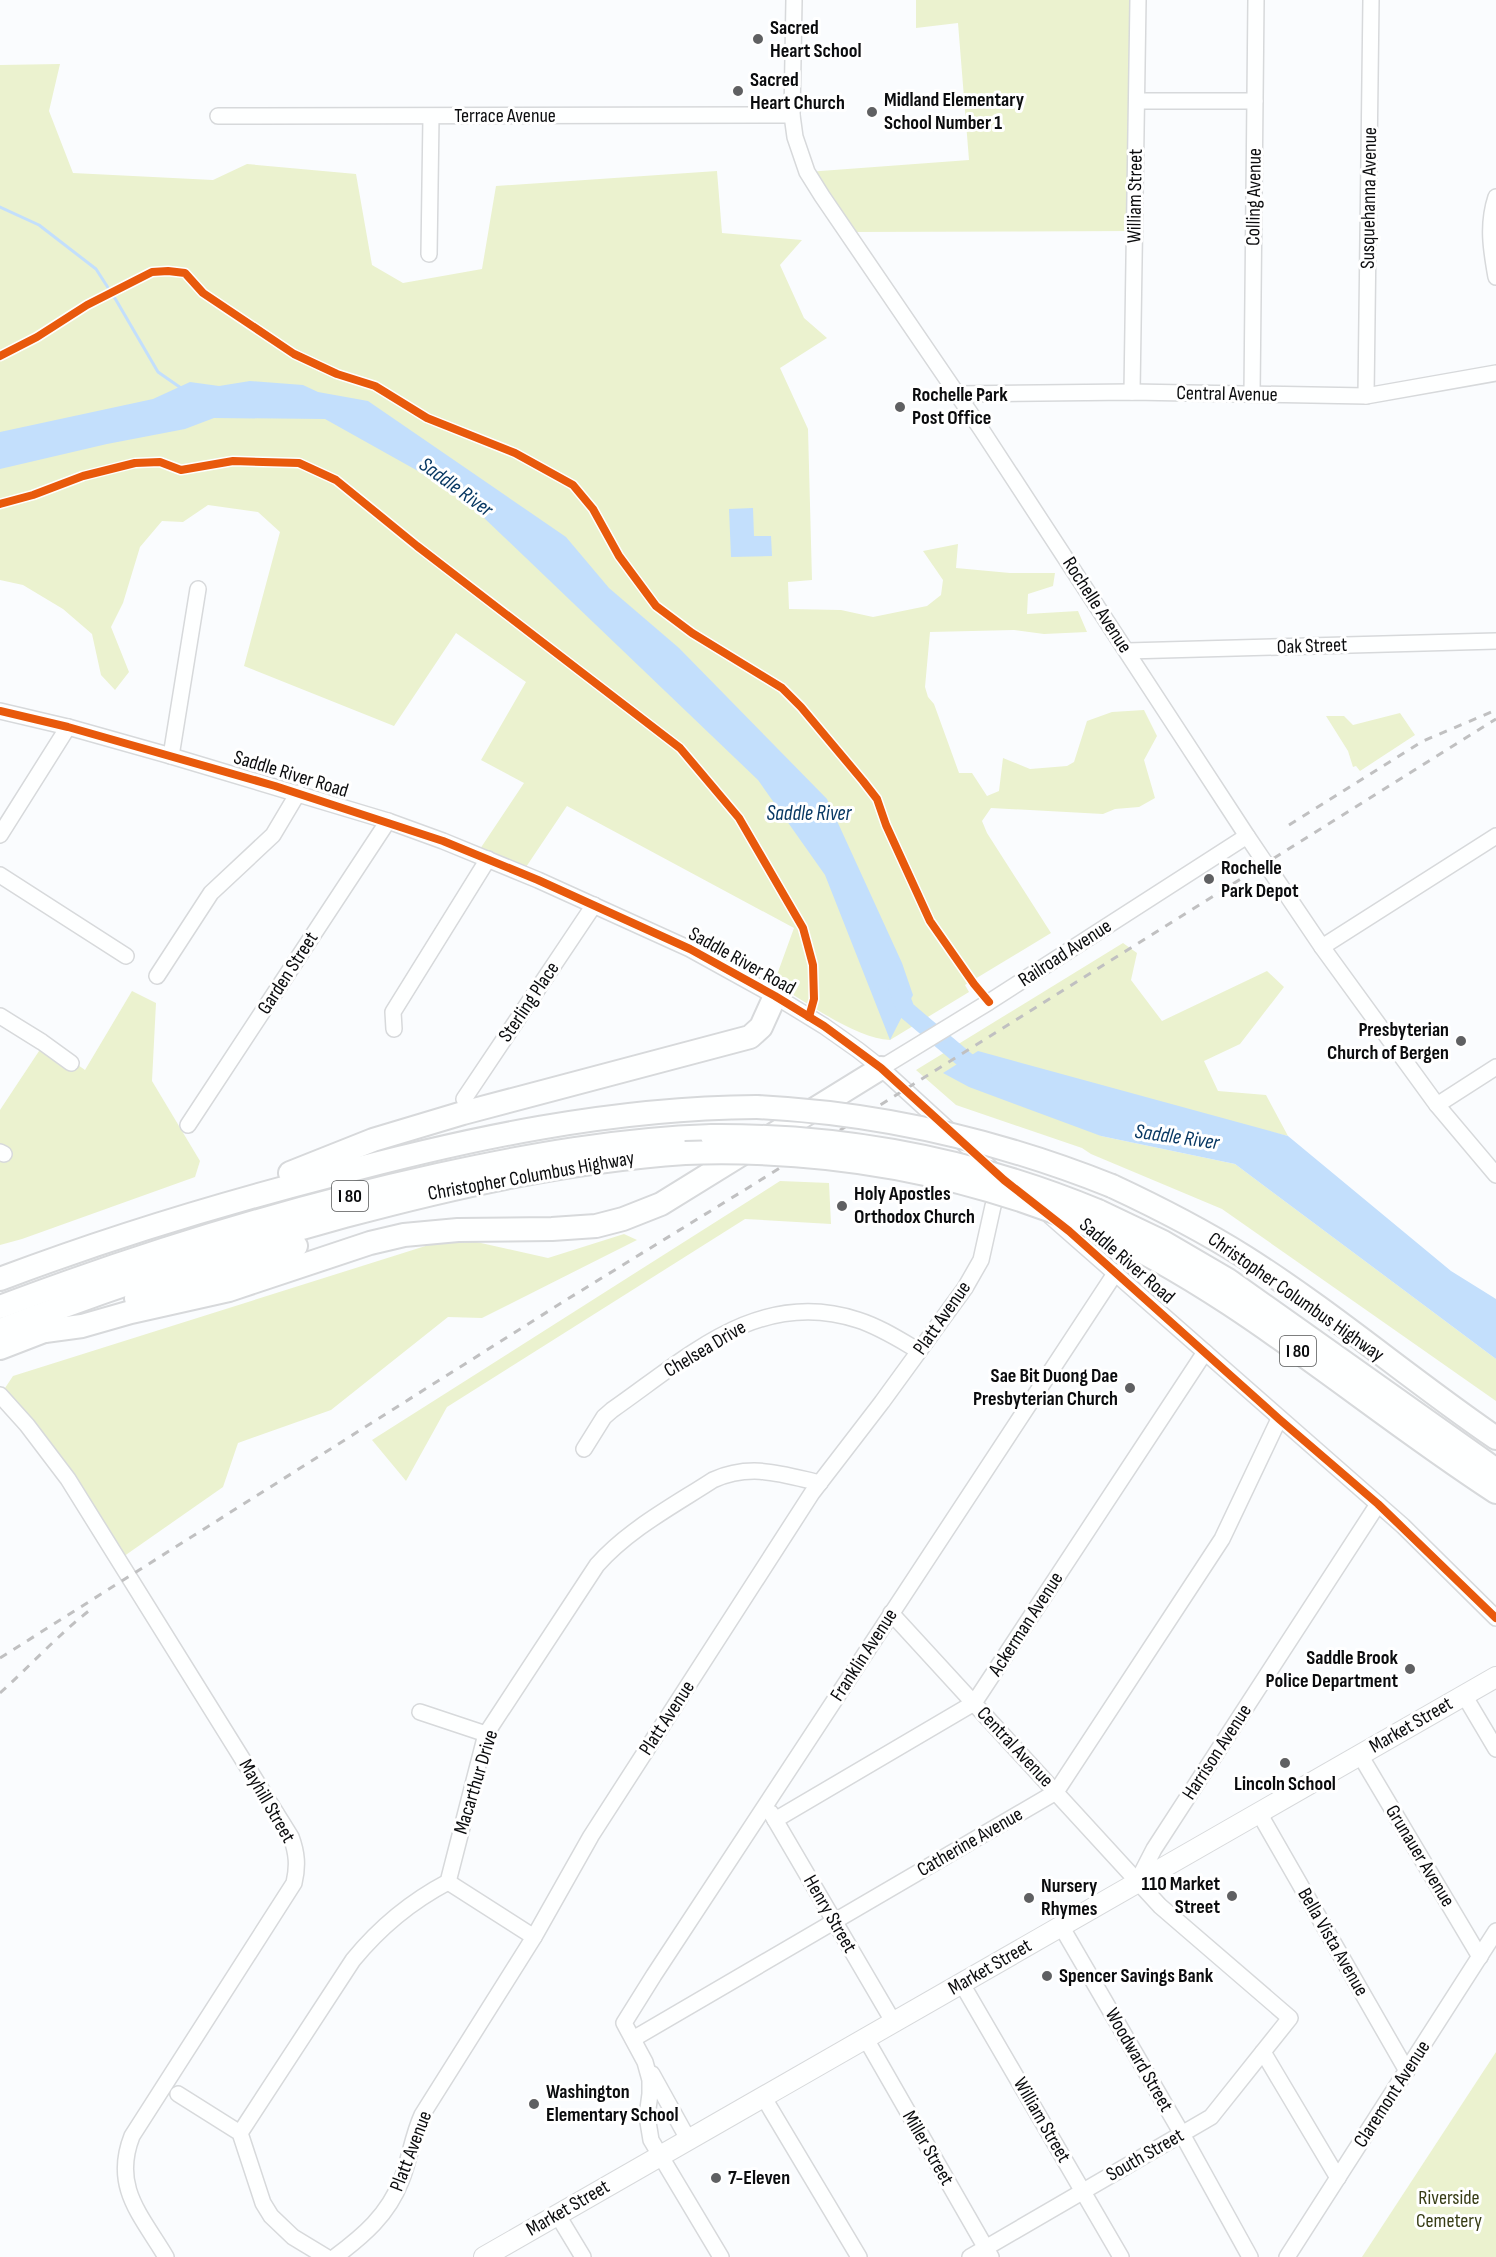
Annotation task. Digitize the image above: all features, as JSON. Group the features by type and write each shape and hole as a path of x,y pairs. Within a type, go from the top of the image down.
{"highway":[{"path":"181,1217 373,1140 463,1113 750,1037 761,1027 776,996"},
{"path":"45,1331 82,1326 131,1312 228,1290 370,1243 404,1235 458,1230 596,1226 623,1219 661,1204 881,1068"},
{"name":"Christopher Columbus Highway","path":"0,1279 181,1217 384,1161 523,1130 652,1111 757,1107 855,1115 930,1129 1031,1156 1112,1186 1178,1218 1244,1256 1306,1299 1443,1402 1496,1438"},
{"name":"Christopher Columbus Highway","path":"0,1307 207,1236 387,1187 570,1149 644,1140 712,1136 782,1137 895,1150 1006,1178 1094,1219 1217,1294 1496,1492"},
{"name":"Christopher Columbus Highway","path":"0,1330 130,1282 272,1237 416,1197 528,1173 618,1159 685,1153 790,1154 891,1166 954,1179 1094,1219 1163,1242 1236,1285 1496,1470"},
{"path":"0,1348 150,1293 528,1173"}],"main road":[{"name":"Market Street","path":"484,2257 1496,1677"}],"street":[{"name":"Rochelle Avenue","path":"794,0 792,115 800,155 812,180 1322,947 1437,1105 1496,1175"},
{"name":"William Street","path":"1132,392 1138,0"},
{"name":"Colling Avenue","path":"1252,394 1256,0"},
{"name":"Susquehanna Avenue","path":"1366,396 1371,0"},
{"path":"1137,101 1255,101"},
{"name":"Terrace Avenue","path":"218,116 792,115"},
{"path":"429,254 431,117"},
{"path":"1496,197 1492,208 1490,232 1496,277"},
{"name":"Central Avenue","path":"956,394 1132,392 1366,396 1496,373"},
{"path":"171,756 198,589"},
{"name":"Oak Street","path":"1127,651 1496,641"},
{"name":"Saddle River Road","path":"0,711 68,727 171,756 388,821 488,859 594,905 690,949 776,996 824,1026 881,1068 1004,1180 1070,1231 1279,1419 1378,1504 1496,1618"},
{"path":"0,835 68,727"},
{"path":"157,976 211,893 273,835 298,793"},
{"name":"Garden Street","path":"188,1125 388,821"},
{"name":"Railroad Avenue","path":"881,1068 1247,836"},
{"path":"1322,947 1496,836"},
{"path":"394,1029 393,1012 488,859"},
{"path":"0,875 126,956"},
{"name":"Sterling Place","path":"464,1099 594,905"},
{"path":"0,1016 42,1042 71,1064"},
{"path":"1437,1105 1496,1067"},
{"name":"Platt Avenue","path":"335,2257 368,2231 392,2200 401,2183 422,2115 534,1937 591,1836 820,1483 965,1288 979,1264 993,1206 1004,1180"},
{"name":"Franklin Avenue","path":"633,2039 624,2023 654,1975 1116,1272"},
{"name":"Chelsea Drive","path":"584,1449 604,1417 612,1410 723,1334 762,1317 795,1311 838,1315 859,1320 920,1351"},
{"name":"Ackerman Avenue","path":"775,1820 974,1703 1205,1352"},
{"name":"Mayhill Street","path":"0,1395 27,1425 68,1479 296,1848 297,1871 294,1883 132,2136 128,2147 125,2174 129,2195 166,2257"},
{"name":"Catherine Avenue","path":"633,2039 1056,1792 1222,1539 1279,1419"},
{"name":"Macarthur Drive","path":"448,1882 486,1734 597,1565 629,1535 725,1474 754,1470 820,1483"},
{"name":"Harrison Avenue","path":"1137,1881 1154,1849 1378,1504"},
{"name":"Central Avenue","path":"891,1613 1160,1906 1290,2018"},
{"path":"1464,1695 1496,1749"},
{"path":"420,1712 486,1734"},
{"name":"Grunauer Avenue","path":"1360,1755 1480,1957"},
{"name":"Henry Street","path":"766,1804 894,2023"},
{"name":"Bella Vista Avenue","path":"1259,1813 1407,2071"},
{"path":"240,2133 353,1960 370,1940 407,1906 448,1882 534,1937"},
{"name":"Woodward Street","path":"1061,1926 1182,2134 1250,2257"},
{"name":"Claremont Avenue","path":"1287,2257 1496,1932"},
{"name":"William Street","path":"962,1984 1121,2257"},
{"name":"South Street","path":"970,2257 988,2252 1083,2191 1211,2117 1290,2018"},
{"path":"633,2039 688,2139"},
{"name":"Miller Street","path":"866,2039 988,2252"},
{"path":"1263,2052 1338,2178"},
{"path":"645,2061 651,2087 647,2116 648,2128 659,2156 721,2257"},
{"path":"178,2094 240,2133 263,2203 272,2216 293,2237 326,2257"},
{"path":"764,2097 859,2257"},
{"path":"557,2214 583,2257"}],"green space":[{"path":"916,0 1138,0 1135,231 845,232 807,172 969,160 958,23 916,28"},
{"path":"60,64 49,111 73,173 213,180 247,164 356,174 372,265 403,283 482,269 496,186 717,171 722,233 802,240 780,265 804,318 827,338 780,368 808,429 812,580 788,582 789,609 841,610 873,617 927,606 941,595 943,580 923,551 958,544 956,568 1010,573 1055,573 1053,586 1028,594 1027,614 1078,611 1087,632 1044,634 1014,630 930,632 925,687 928,697 934,704 959,773 972,773 987,796 999,791 1003,758 1030,769 1067,766 1074,762 1087,721 1112,712 1144,710 1157,736 1144,760 1155,798 1139,807 1115,809 1103,814 991,808 982,821 987,833 1051,933 965,985 969,992 890,1040 877,1038 847,1026 774,983 794,928 567,806 526,867 480,849 524,783 481,760 526,682 456,633 394,726 244,666 280,532 258,512 208,505 183,522 162,521 140,547 123,603 111,627 129,672 115,690 101,675 92,634 63,609 23,585 0,580 0,65"},
{"path":"1400,713 1415,735 1360,771 1356,766 1353,767 1348,751 1326,716 1344,716 1353,725"},
{"path":"1123,943 1137,953 1131,980 1162,1021 1267,971 1284,987 1240,1044 1204,1061 1218,1091 1266,1095 1288,1136 993,1066 1101,1136 1235,1164 1496,1359 1496,1401 1222,1209 1091,1154 1082,1148 956,1105 916,1070"},
{"path":"132,991 156,1003 152,1081 200,1161 195,1177 0,1245 0,1110 45,1042 85,1070"},
{"path":"780,1181 829,1183 831,1224 745,1219 447,1407 406,1481 372,1440"},
{"path":"624,1234 637,1240 482,1318 448,1317 331,1410 238,1443 223,1487 120,1559 1,1394 13,1376 454,1237 548,1258"},
{"name":"Riverside Cemetery","path":"1496,2052 1496,2257 1362,2257"}],"water":[{"name":"Saddle River","path":"250,381 303,385 318,392 368,401 566,537 609,588 679,648 827,799 902,963 913,995 890,1040 825,875 758,780 459,494 325,419 214,418 185,429 107,444 0,469 0,432 153,399 190,382 219,386"},
{"path":"753,508 754,536 771,536 772,556 731,557 729,509"},
{"name":"Saddle River","path":"978,1051 1288,1136 1451,1271 1496,1299 1496,1359 1235,1164 1101,1136 969,1087 943,1073"}],"waterway":[{"path":"0,207 39,225 96,269 158,372 181,388"},
{"name":"Saddle River","path":"897,987 906,1010 983,1075"}],"railway":[{"path":"1289,825 1423,741 1496,710"},
{"path":"0,1658 566,1300 1496,719"},
{"path":"0,1693 90,1610"}],"cycle path":[{"path":"0,356 37,337 87,305 152,272 185,273 203,293 294,354 337,374 375,386 427,418 515,453 573,485 593,509 619,556 656,606 692,633 782,688 801,707 863,781 877,799 886,825 930,921 989,1002"},
{"path":"0,504 33,495 83,476 135,463 160,462 181,470 233,461 299,463 336,480 417,546 680,748 739,818 803,928 813,965 814,999 809,1017"},
{"path":"0,711 68,727 275,786 443,841 538,880 690,949 775,996 824,1026 881,1068 1004,1180 1069,1231 1279,1419 1378,1504 1496,1618"}],"place":[{"name":"Sacred Heart School","path":"758,39"},
{"name":"Sacred Heart Church","path":"738,91"},
{"name":"Midland Elementary School Number 1","path":"872,112"},
{"name":"Rochelle Park Post Office","path":"900,407"},
{"name":"Rochelle Park Depot","path":"1209,879"},
{"name":"Presbyterian Church of Bergen","path":"1461,1041"},
{"name":"Holy Apostles Orthodox Church","path":"842,1206"},
{"name":"Sae Bit Duong Dae Presbyterian Church","path":"1130,1388"},
{"name":"Saddle Brook Police Department","path":"1410,1669"},
{"name":"Lincoln School","path":"1285,1763"},
{"name":"110 Market Street","path":"1232,1896"},
{"name":"Nursery Rhymes","path":"1029,1898"},
{"name":"Spencer Savings Bank","path":"1047,1976"},
{"name":"Washington Elementary School","path":"534,2104"},
{"name":"7-Eleven","path":"716,2178"}]}
